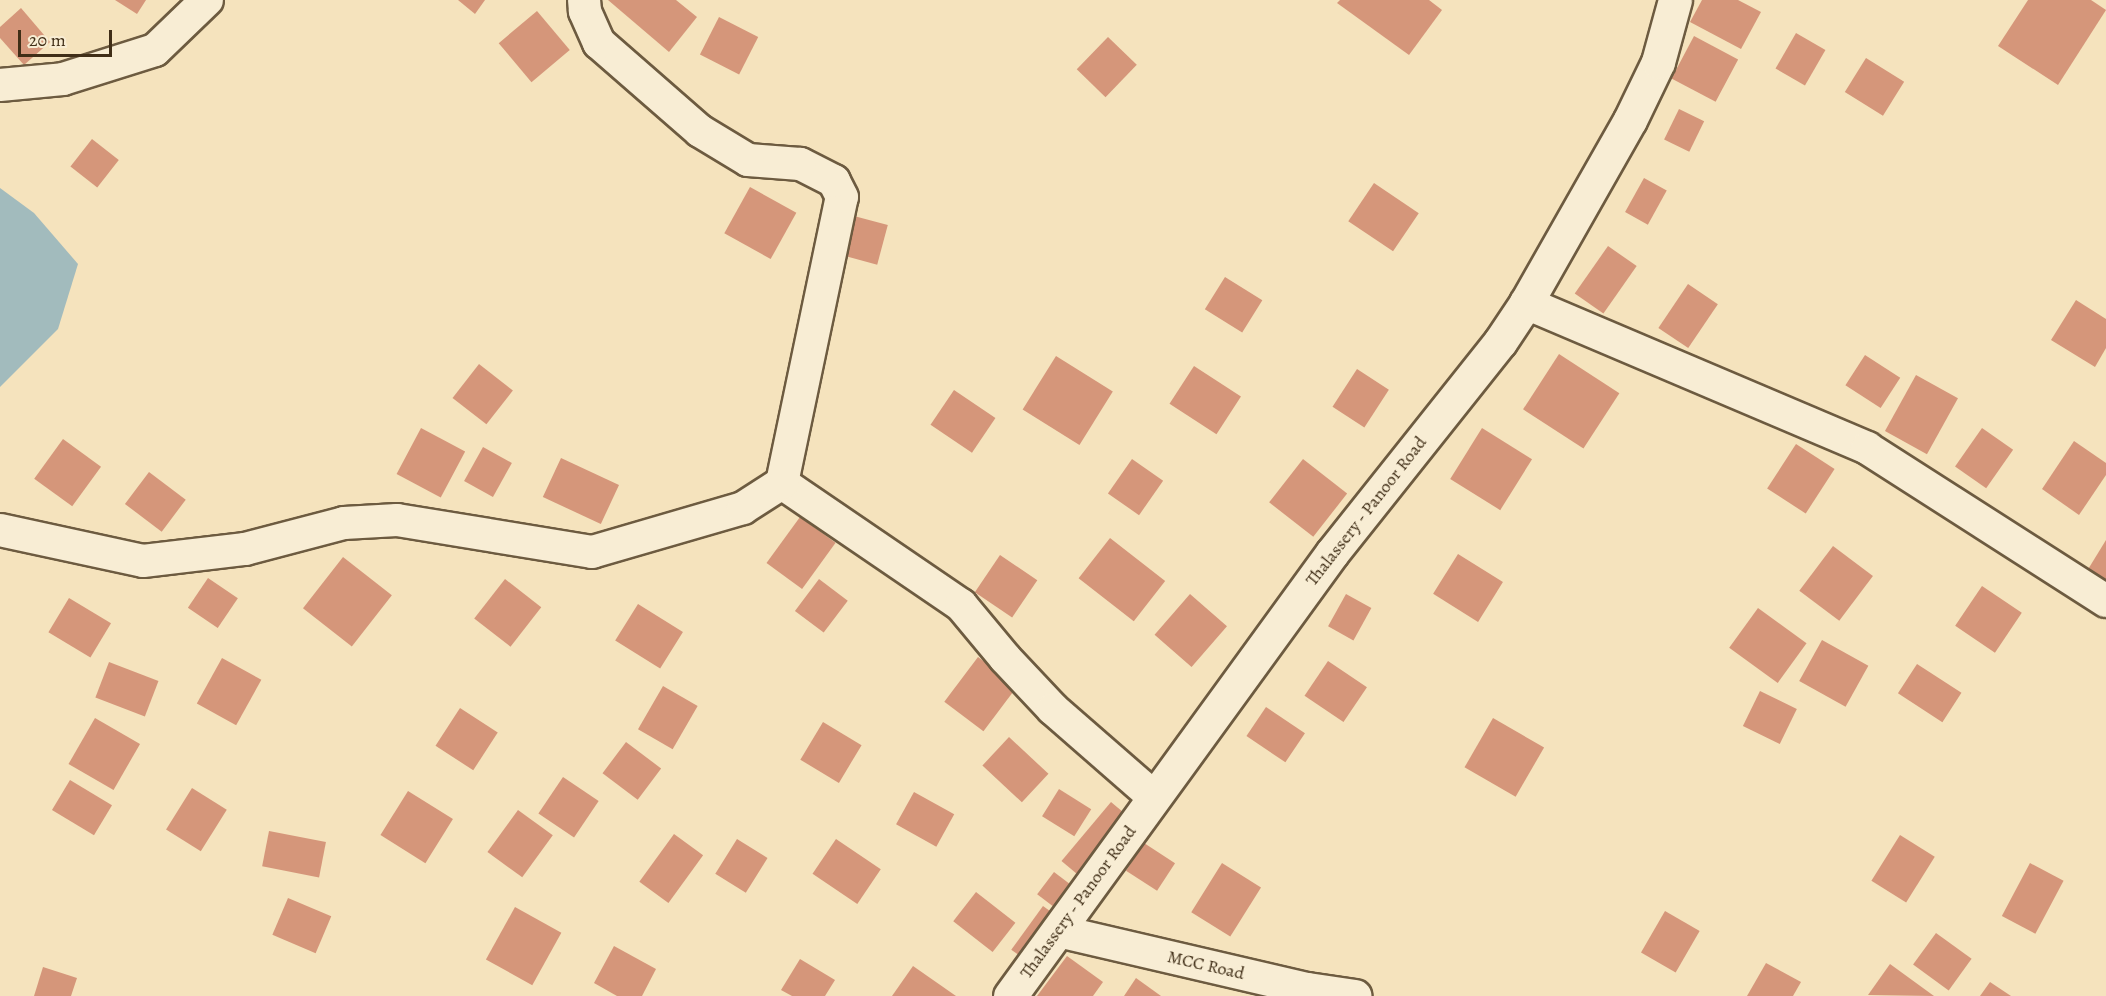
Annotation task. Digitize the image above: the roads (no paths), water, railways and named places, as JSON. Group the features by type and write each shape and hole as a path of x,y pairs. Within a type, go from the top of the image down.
{"main road":[{"name":"Thalassery - Panoor Road","path":"1010,996 1332,553 1500,342 1526,303 1630,120 1658,62 1675,0"}],"street":[{"path":"0,85 63,79 155,50 207,0"},
{"path":"0,530 143,561 245,549 344,523 397,520 592,552 743,508 782,483 842,197 834,181 800,164 748,160 700,131 598,43 585,11 584,0"},
{"path":"1526,303 1867,448 2106,601"},
{"path":"782,483 961,605 1005,658 1053,708 1154,797"},
{"name":"MCC Road","path":"1058,931 1308,989 1355,996"}],"water":[{"path":"0,188 34,213 78,264 58,329 0,387"}]}
